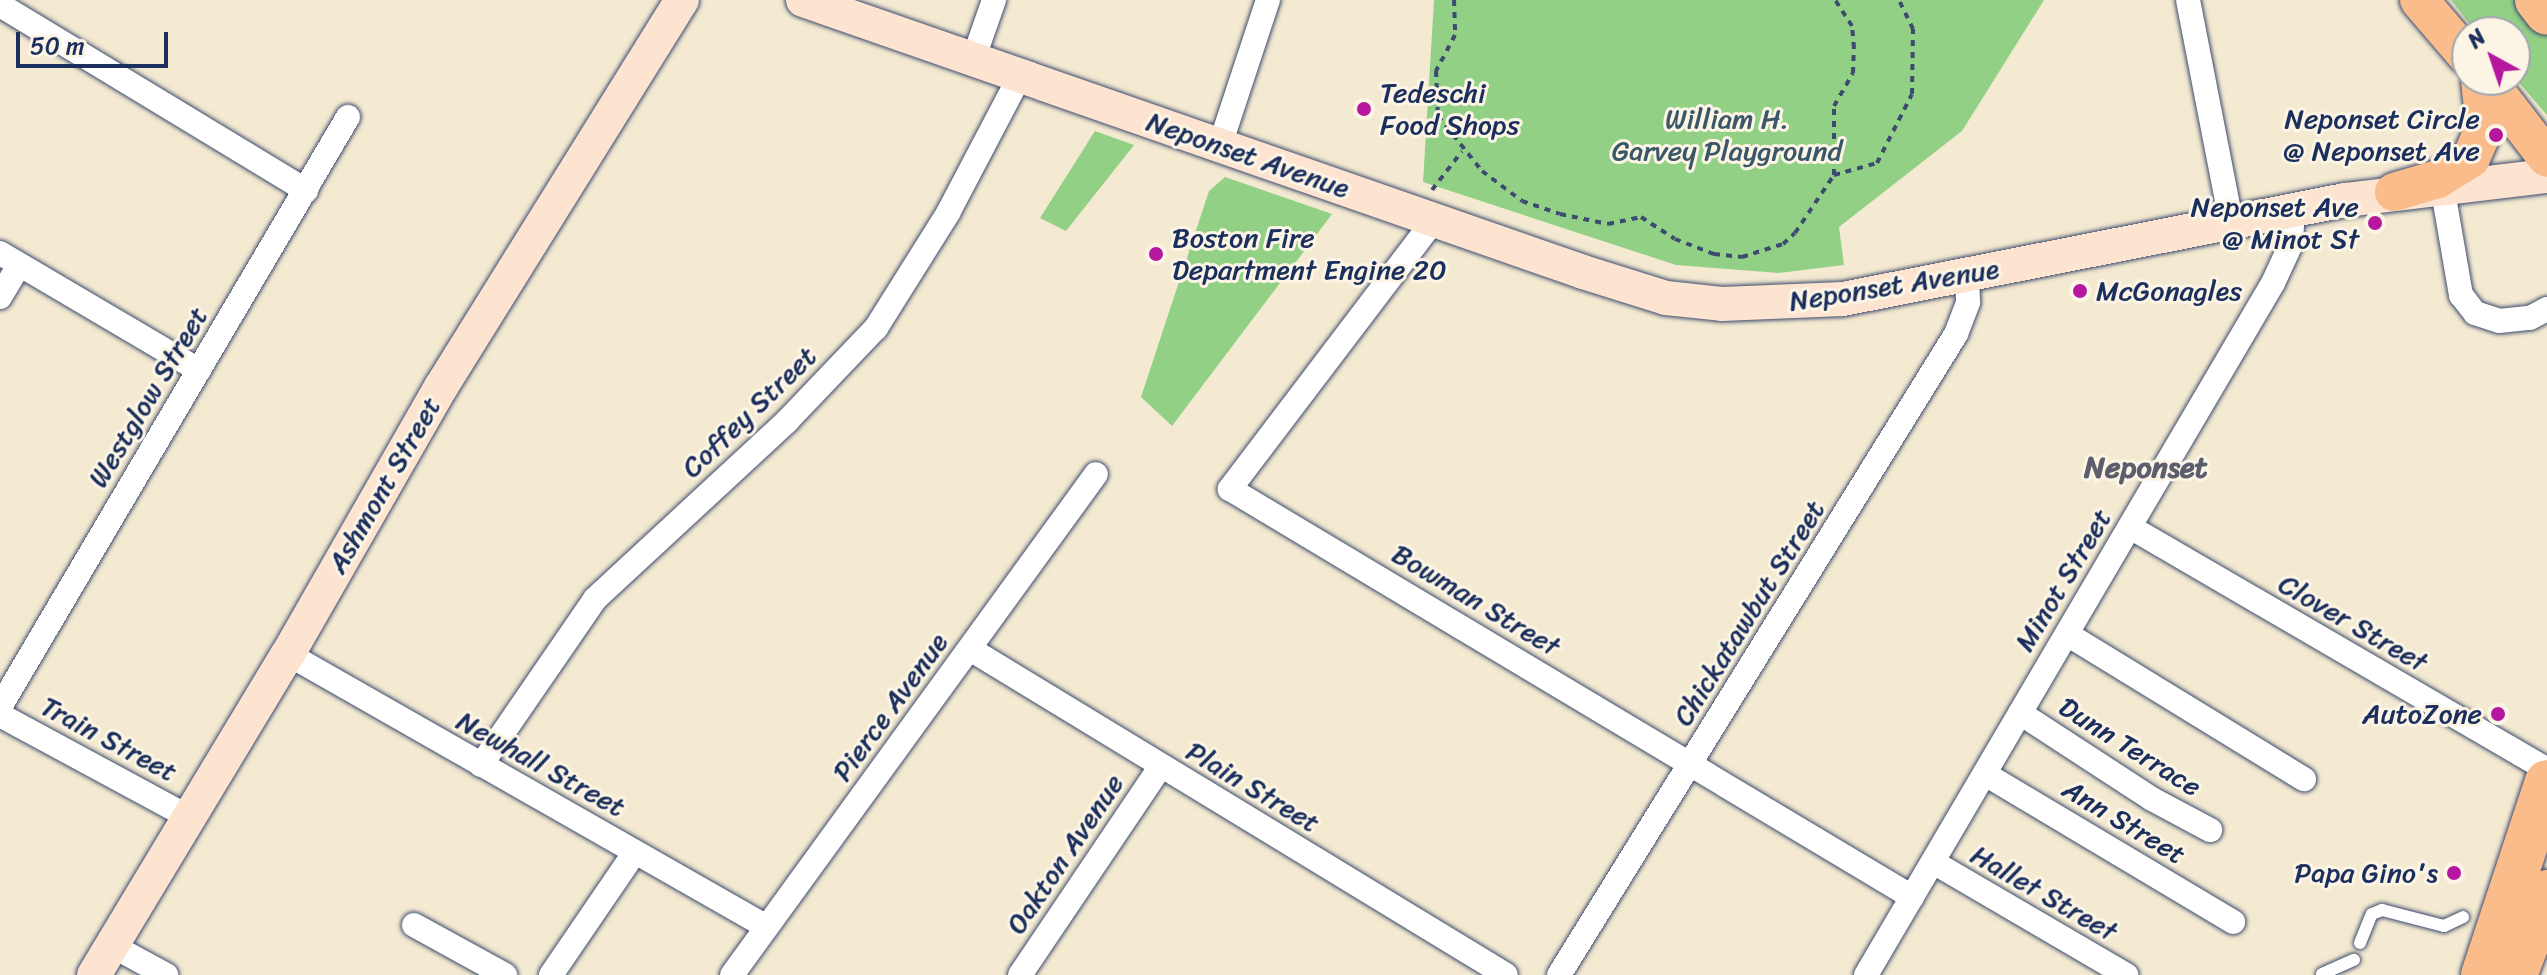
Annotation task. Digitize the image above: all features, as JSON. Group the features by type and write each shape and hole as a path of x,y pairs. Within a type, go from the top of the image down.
{"highway":[{"path":"2537,0 2547,13"},
{"path":"2483,975 2547,782"},
{"path":"2515,975 2547,893"},
{"path":"2526,975 2547,893"}],"main road":[{"name":"Ashmont Street","path":"94,975 288,654 441,387 682,0"},
{"name":"Neponset Avenue","path":"803,0 1220,145 1433,205 1583,272 1666,298 1694,301 1806,304 1967,276 2231,221 2394,192 2443,191 2547,176"},
{"path":"2419,0 2451,37"},
{"path":"2394,192 2438,179 2471,158 2485,127 2482,96"},
{"path":"2499,96 2547,158"}],"street":[{"path":"973,60 994,0"},
{"path":"1220,145 1268,0"},
{"path":"2188,0 2231,221"},
{"path":"0,5 306,190"},
{"name":"Coffey Street","path":"481,765 595,599 787,421 876,328 948,213 1021,74"},
{"name":"Westglow Street","path":"0,707 348,117"},
{"path":"2443,191 2461,295 2475,313 2499,321 2530,318 2547,309"},
{"name":"Bowman Street","path":"1433,205 1230,489 1912,897"},
{"name":"Minot Street","path":"1866,975 2280,270 2293,233 2293,210"},
{"path":"0,297 10,259 199,370"},
{"name":"Chickatawbut Street","path":"1559,975 1956,334 1968,302 1967,276"},
{"name":"Pierce Avenue","path":"732,975 1096,474"},
{"name":"Clover Street","path":"2130,527 2547,770"},
{"path":"2067,634 2304,779"},
{"name":"Plain Street","path":"970,649 1506,975"},
{"name":"Newhall Street","path":"288,654 765,926"},
{"name":"Dunn Terrace","path":"2020,713 2210,830"},
{"name":"Train Street","path":"0,715 189,817"},
{"name":"Oakton Avenue","path":"1020,975 1161,766"},
{"name":"Ann Street","path":"1985,774 2233,922"},
{"path":"551,975 635,852"},
{"name":"Hallet Street","path":"1933,862 2126,975"},
{"path":"414,925 505,975"},
{"path":"111,945 166,975"}],"lane":[{"path":"2360,943 2372,914 2382,910 2444,926 2463,917"},
{"path":"2322,974 2354,960"}],"path":[{"path":"1454,0 1455,35 1436,71 1438,116 1462,151 1522,201 1608,224 1641,217 1675,239 1714,254 1742,257 1789,238 1834,175 1834,106 1853,73 1854,48 1852,26 1835,0"},
{"path":"1834,175 1877,163 1912,94 1913,29 1899,0"},
{"path":"1433,205 1462,151"}],"green space":[{"name":"William H. Garvey Playground","path":"1434,0 2044,0 1962,131 1839,227 1844,265 1779,273 1676,265 1423,182"},
{"path":"2451,0 2547,0 2547,115 2531,96 2531,16 2464,16"},
{"path":"1095,131 1134,145 1066,231 1040,218"},
{"path":"1225,177 1332,214 1172,426 1141,397 1209,191"}],"place":[{"name":"Tedeschi Food Shops","path":"1364,109"},
{"name":"Neponset Circle @ Neponset Ave","path":"2496,135"},
{"name":"Neponset Ave @ Minot St","path":"2375,223"},
{"name":"Boston Fire Department Engine 20","path":"1156,254"},
{"name":"McGonagles","path":"2080,291"},
{"name":"AutoZone","path":"2498,714"},
{"name":"Papa Gino's","path":"2454,873"}],"district":[{"name":"Neponset","path":"2146,467"}]}
